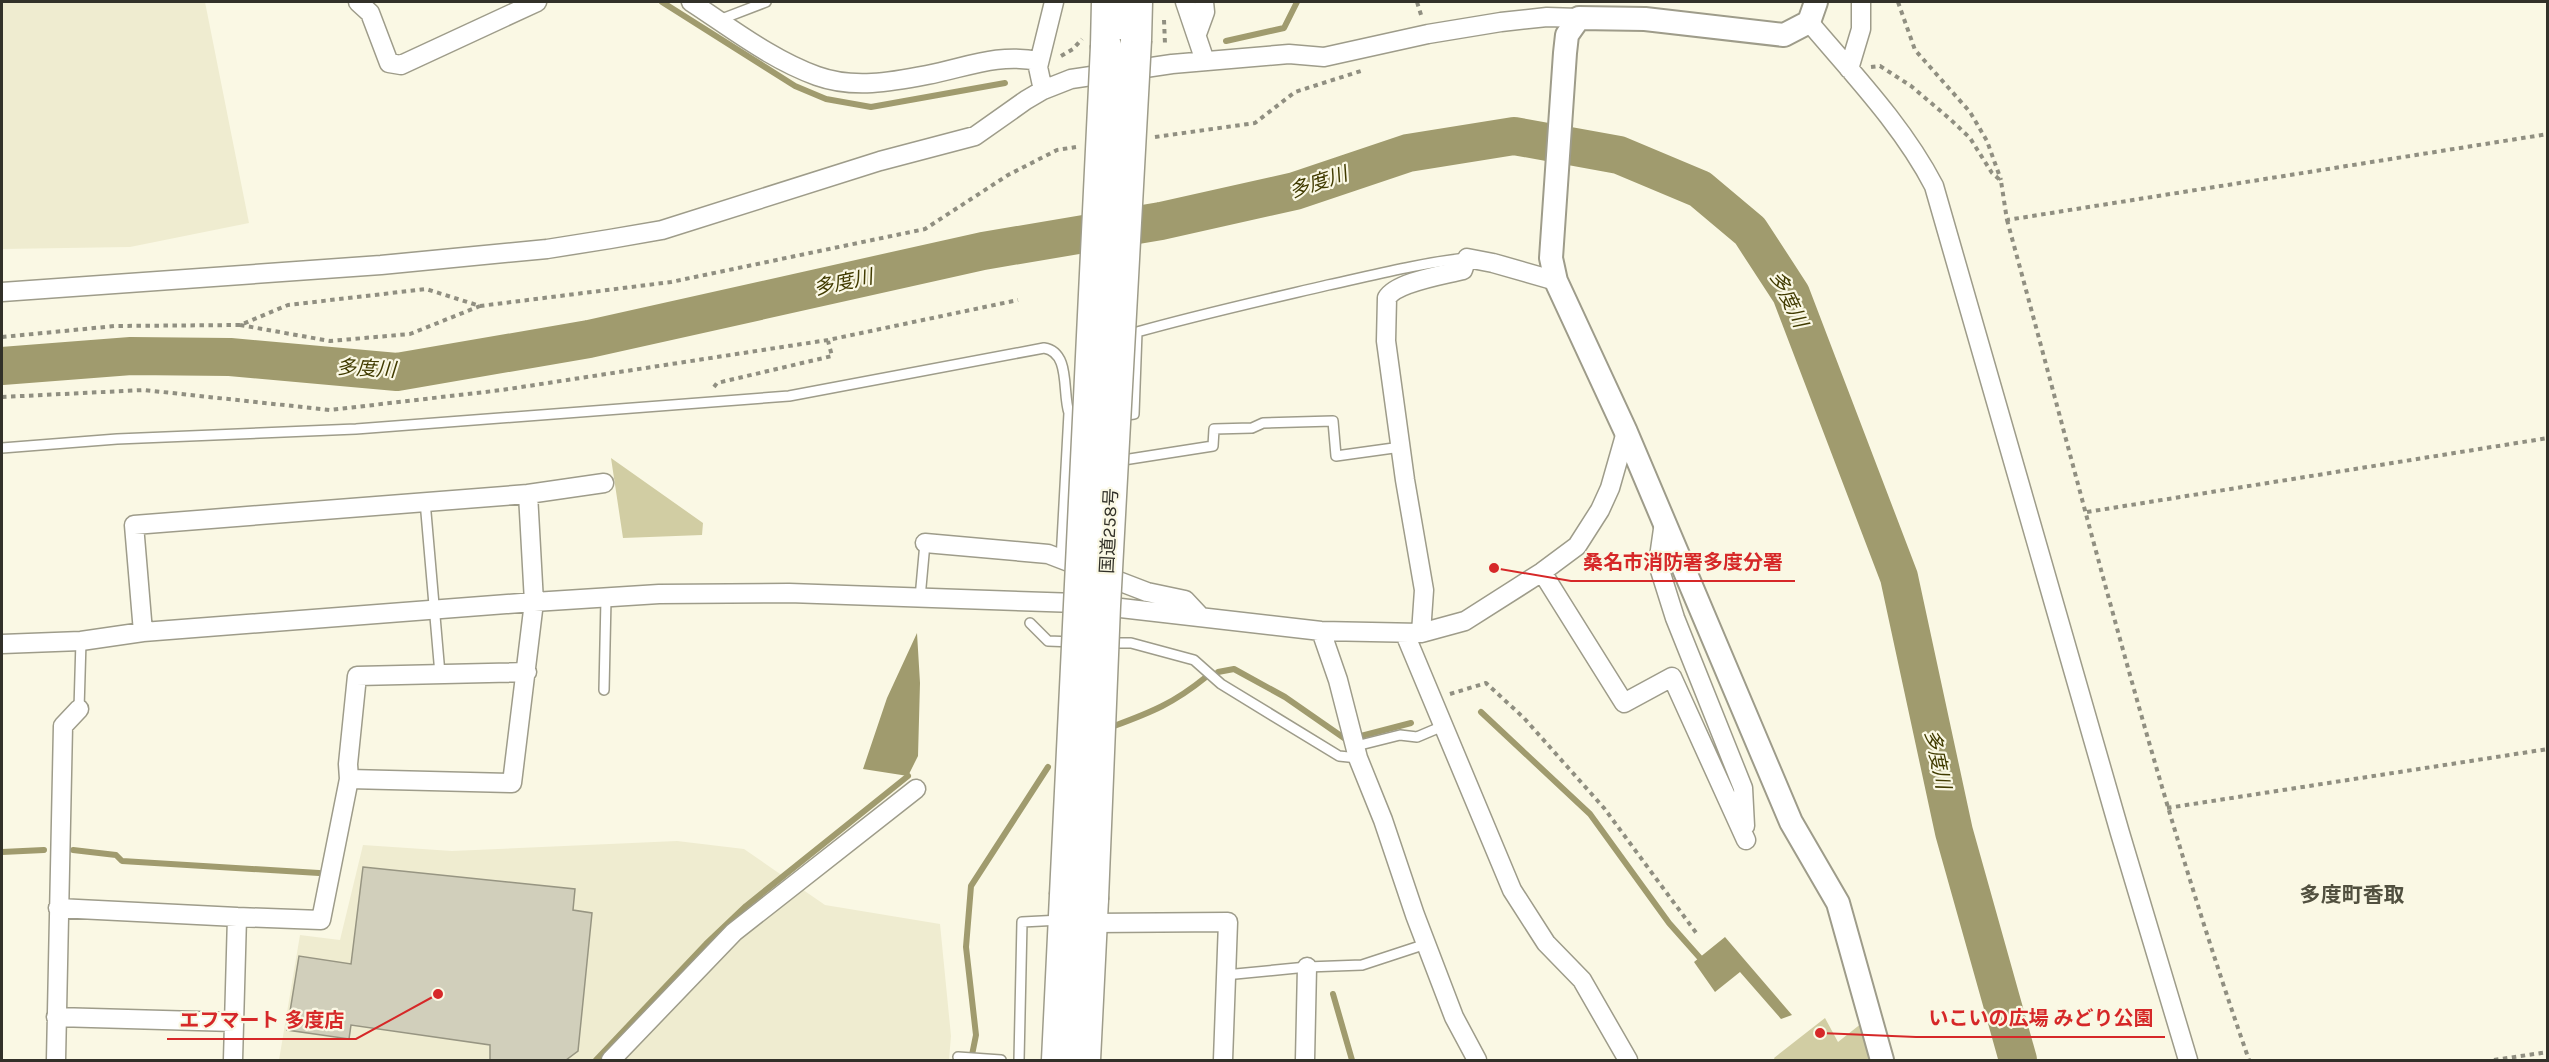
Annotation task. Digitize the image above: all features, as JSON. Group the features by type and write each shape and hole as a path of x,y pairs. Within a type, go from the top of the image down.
{"highway":[{"name":"国道258号","path":"1085,1060 1078,909 1091,604 1095,41 1107,2"},
{"name":"国道258号","path":"1091,604 1136,40 1137,2"},
{"name":"国道258号","path":"1057,1060 1078,909"}],"street":[{"path":"358,2 370,13 389,63 401,65 537,2"},
{"path":"691,2 773,55 818,77 842,82 875,84 895,82 1004,57 1040,61"},
{"path":"1043,90 1038,67 1054,2"},
{"path":"1185,2 1205,61"},
{"path":"1197,34 1205,12 1204,2"},
{"path":"1849,69 1861,29 1861,2"},
{"path":"2,292 405,263 547,249 662,230 880,161 975,136 1043,90 1071,80 1172,64 1289,54 1324,57 1428,34 1548,17 1645,19 1784,35 1813,12 1849,69 1921,161 1934,186 2187,1060"},
{"path":"1579,18 1567,35 1564,53 1551,258 1556,281 1626,432 1791,822 1838,903 1882,1060"},
{"path":"1556,281 1467,258 1462,270 1400,286 1390,293 1386,342 1424,590 1413,633 1432,700 1512,891 1546,943 1582,980 1628,1060"},
{"path":"2,644 81,641 143,632 534,602 659,594 778,593 1091,604 1321,631 1413,633 1465,621 1542,572 1577,546 1596,517 1610,488 1626,432"},
{"path":"143,632 134,525 528,494 604,483"},
{"path":"349,778 512,783 534,602 528,494"},
{"path":"1542,572 1624,703 1672,677 1746,840 1743,788 1675,618 1658,564 1664,522"},
{"path":"925,543 1048,554 1147,592 1185,600 1200,616"},
{"path":"1321,631 1338,680 1357,752 1426,944 1454,1017 1477,1060"},
{"path":"58,908 321,920 349,778 348,764 357,676 527,672"},
{"path":"56,1060 63,726 79,710"},
{"path":"611,1060 734,932 916,789"},
{"path":"1078,909 1228,922 1223,1060"},
{"path":"233,1060 237,917"},
{"path":"1305,1060 1307,967"},
{"path":"56,1017 234,1022"}],"lane":[{"path":"719,20 766,2"},
{"path":"1069,413 1129,416 1134,414 1137,332 1197,315 1339,283 1443,260 1467,258"},
{"path":"2,448 117,439 356,429 789,396 1044,348 1058,354 1062,363 1065,401 1069,413 1061,560"},
{"path":"1066,470 1213,446 1214,429 1252,428 1263,423 1333,422 1336,456 1401,447"},
{"path":"425,501 440,674"},
{"path":"920,598 925,543"},
{"path":"604,690 606,598"},
{"path":"1030,623 1048,641 1083,642"},
{"path":"79,710 81,641"},
{"path":"1095,642 1131,643 1194,660 1221,684 1339,756 1357,752 1400,735 1418,737 1443,726"},
{"path":"1019,1060 1022,922 1078,909"},
{"path":"1225,975 1307,967 1362,965 1426,944"},
{"path":"958,1057 1001,1060"}],"path":[{"path":"1898,2 1915,50 1970,112 1987,141 2001,181 2007,220 2167,808 2217,968 2249,1060"},
{"path":"1061,56 1095,41"},
{"path":"1849,69 1880,66 1911,86 1970,138 1992,173 2001,181"},
{"path":"1150,137 1255,123 1295,93 1365,69"},
{"path":"2007,220 2547,134"},
{"path":"2,337 115,326 240,325 330,341 410,334 480,306 671,282 925,230 1008,175 1057,150 1080,146"},
{"path":"240,325 288,305 426,289 480,306"},
{"path":"2,398 144,390 330,410 502,390 828,340 1018,300"},
{"path":"701,404 717,383 832,356 828,340"},
{"path":"2086,512 2547,438"},
{"path":"1432,700 1486,683 1524,718 1604,808 1697,934"},
{"path":"2167,808 2547,749"},
{"path":"2494,1060 2547,1052"}],"shaded area":[{"path":"2,2 205,2 249,223 130,247 2,249"},
{"path":"611,458 703,523 702,535 623,538"},
{"path":"917,633 920,683 918,756 908,776 863,769 887,698"},
{"path":"677,841 744,849 825,905 940,924 951,1036 949,1060 279,1060 300,935 340,940 363,845 452,851"},
{"path":"1725,937 1792,1015 1781,1019 1740,972 1715,992 1694,962"},
{"path":"1825,1018 1838,1042 1862,1023 1872,1060 1775,1060 1774,1058"}],"building":[{"path":"363,867 575,889 573,910 592,913 578,1051 566,1060 490,1060 490,1045 351,1025 349,1039 287,1030 299,956 351,964"}],"waterway":[{"path":"662,2 795,86 826,99 871,107 1005,83"},
{"path":"1226,41 1284,28 1297,2"},
{"name":"多度川","path":"2,366 131,356 230,357 397,372 589,339 983,251 1161,221 1295,191 1408,153 1514,136 1619,155 1700,189 1750,231 1791,294 1899,577 1954,832 2018,1060"},
{"path":"1218,672 1234,669 1285,697 1344,738"},
{"path":"1114,726 1162,706 1206,677"},
{"path":"1481,712 1590,814 1669,923 1700,958"},
{"path":"1361,736 1411,723"},
{"path":"971,1060 976,1035 966,947 971,886 1048,767"},
{"path":"596,1060 706,944 746,906 908,776"},
{"path":"2,852 44,850"},
{"path":"73,850 116,855 122,861 319,873"},
{"path":"1333,994 1352,1060"}],"place":[{"name":"桑名市消防署多度分署","path":"1494,568"},
{"name":"エフマート 多度店","path":"438,994"},
{"name":"いこいの広場 みどり公園","path":"1820,1033"}],"district":[{"name":"多度町香取","path":"2352,895"}]}
